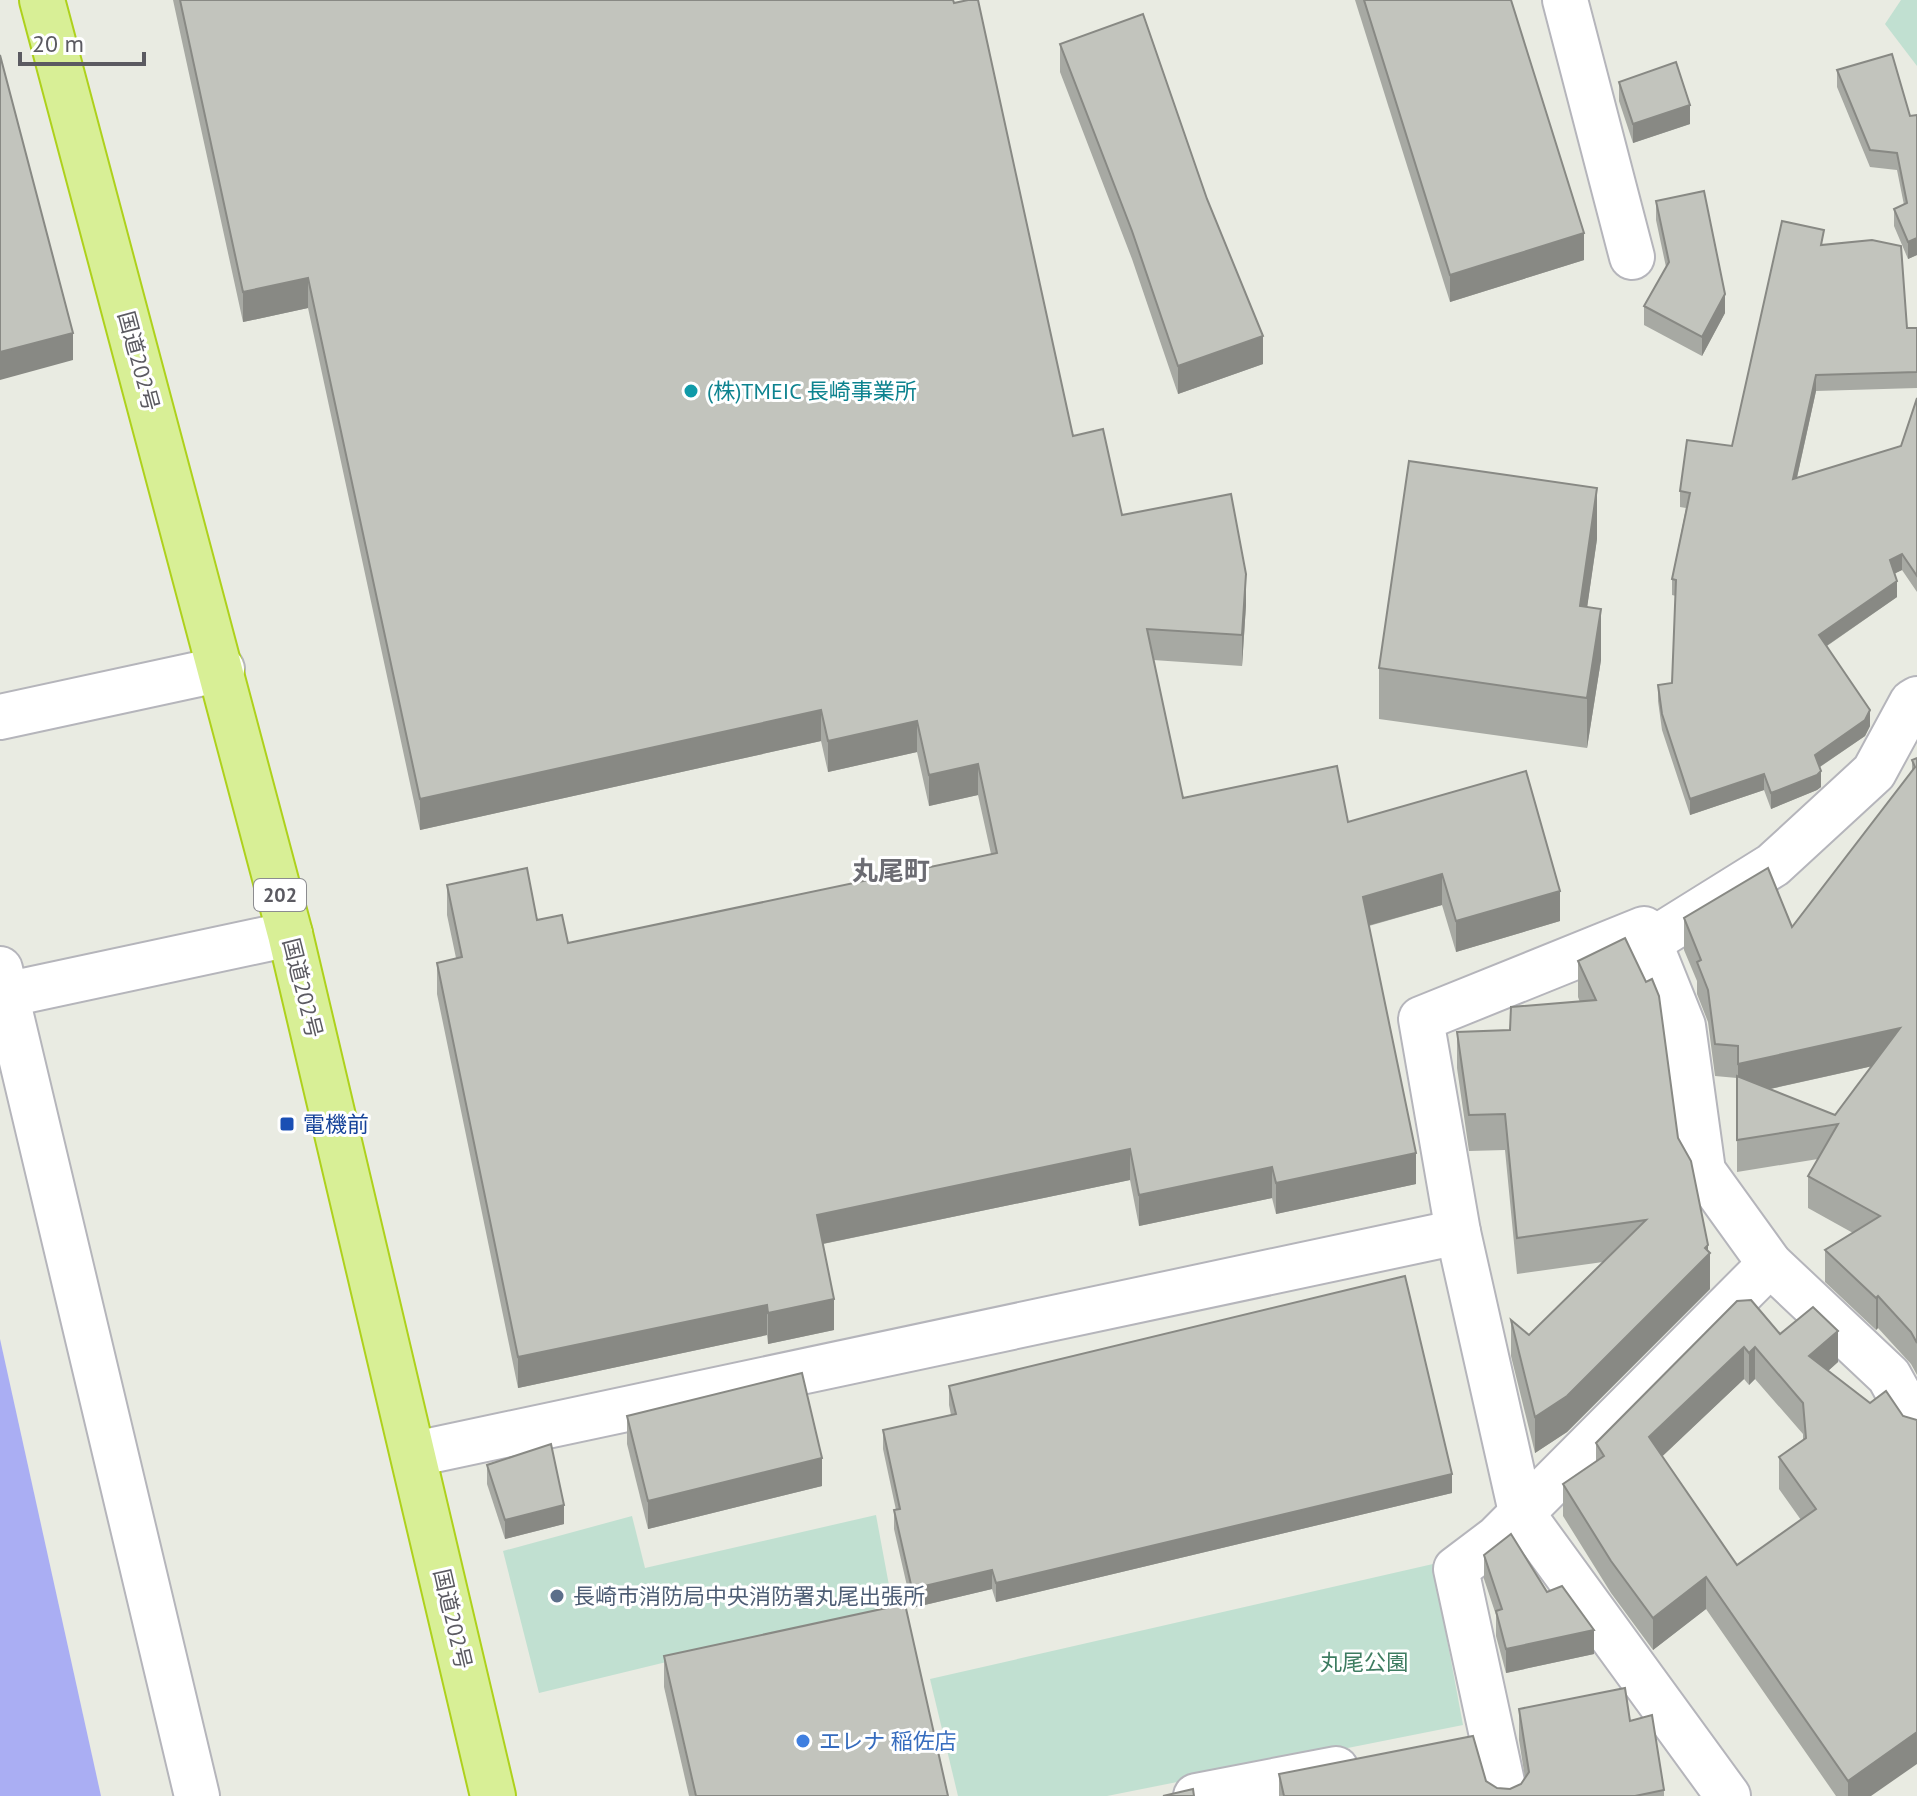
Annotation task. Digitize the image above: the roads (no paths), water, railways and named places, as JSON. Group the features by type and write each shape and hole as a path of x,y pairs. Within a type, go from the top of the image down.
{"highway":[{"name":"国道202号","path":"42,0 290,934 415,1454 493,1796"}],"street":[{"path":"1565,0 1632,257"},
{"path":"0,717 222,669"},
{"path":"1651,941 1773,865 1874,772 1912,702 1917,699"},
{"path":"1728,1796 1521,1512 1458,1232 1421,1019 1644,929 1683,1026 1703,1171 1770,1264 1889,1376 1917,1427"},
{"path":"197,1796 2,982 290,934"},
{"path":"415,1454 1458,1232"},
{"path":"1505,1796 1476,1741 1456,1569 1497,1538 1770,1264"},
{"path":"1196,1796 1383,1760"}],"water":[{"path":"0,1339 101,1796 0,1796"}],"place":[{"name":"(株)TMEIC 長崎事業所","path":"691,391"},
{"name":"電機前","path":"287,1124"},
{"name":"長崎市消防局中央消防署丸尾出張所","path":"557,1596"},
{"name":"エレナ 稲佐店","path":"803,1741"}],"district":[{"name":"丸尾町","path":"891,870"}],"park label":[{"name":"丸尾公園","path":"1364,1662"}]}
